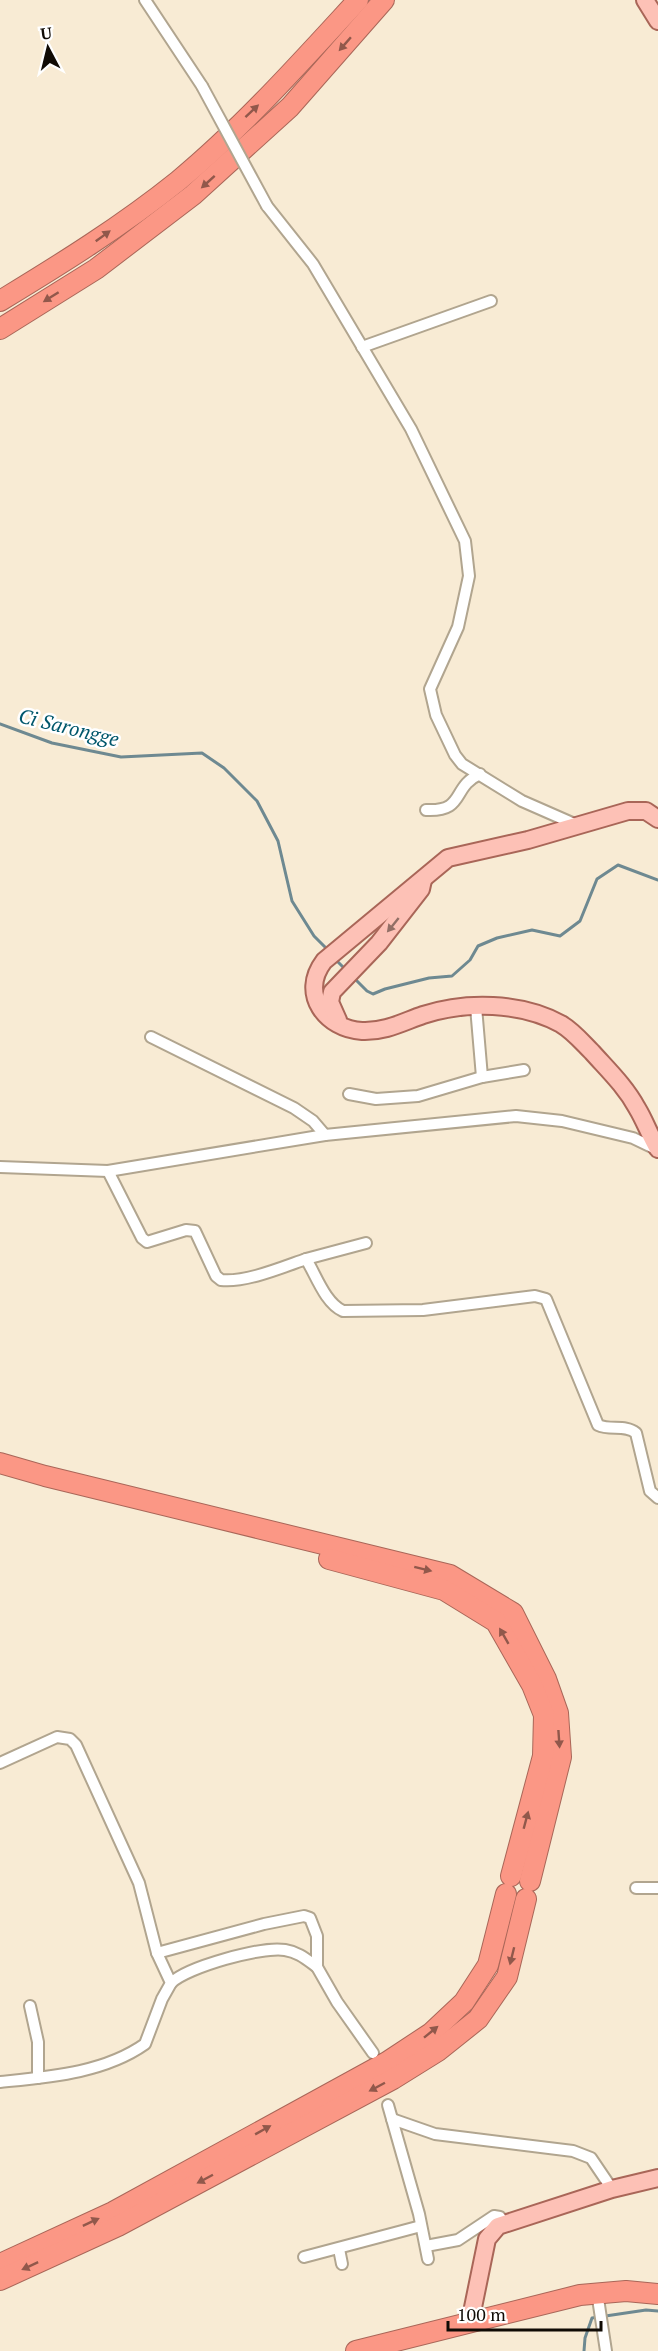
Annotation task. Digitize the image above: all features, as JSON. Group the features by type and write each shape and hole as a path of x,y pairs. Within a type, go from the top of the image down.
{"highway":[{"path":"0,301 86,248 178,180 272,94 358,0"},
{"path":"8,324 96,269 193,195 290,107 384,0"},
{"path":"0,1463 450,1575 513,1613 546,1679 558,1713 561,1757 507,1977 478,2019 438,2051 393,2079 118,2226 0,2280"},
{"path":"0,1474 41,1488 444,1590 496,1622 532,1685 544,1715 543,1756 488,1965 464,2002 431,2033 387,2062 114,2212 0,2264"},
{"path":"356,2351 470,2322 599,2301 626,2291 658,2294"}],"main road":[{"path":"645,0 658,21"},
{"path":"658,819 646,811 638,810 448,858 332,955 318,969 315,978 316,998 320,1007 330,1020 342,1028 380,1030 435,1012 476,1007 504,1007 554,1021 574,1032 612,1072 638,1110 658,1150"},
{"path":"342,1028 330,1002 332,992 379,943 414,899 421,889 424,876"},
{"path":"470,2322 487,2240 494,2230 504,2223 612,2189 658,2178"}],"street":[{"path":"145,0 202,86 267,206 313,264 411,429 465,541 469,576 458,627 430,689 436,715 455,754 462,764 522,801 579,826"},
{"path":"362,347 491,302"},
{"path":"426,810 446,809 453,803 468,779 480,774"},
{"path":"476,1007 482,1077"},
{"path":"151,1037 294,1108 313,1121 325,1135"},
{"path":"349,1094 376,1099 398,1099 436,1092 482,1077 524,1070"},
{"path":"0,1167 108,1171 325,1135 516,1116 562,1120 633,1138 658,1150"},
{"path":"108,1171 142,1238 147,1242 186,1230 195,1231 220,1280 236,1280 366,1243"},
{"path":"306,1259 331,1301 337,1309 344,1311 423,1310 535,1296 546,1299 598,1425 605,1428 629,1428 636,1433 650,1491 658,1498"},
{"path":"0,1763 57,1737 70,1739 76,1745 140,1883 157,1953 171,1983"},
{"path":"636,1888 658,1888"},
{"path":"157,1953 264,1924 304,1916 310,1918 317,1936 317,1967"},
{"path":"0,2082 38,2078 99,2066 145,2044 162,1999 171,1983 185,1972 268,1950 282,1949 297,1952 317,1967 337,2002 373,2053"},
{"path":"30,2006 38,2042 38,2078"},
{"path":"388,2105 428,2259"},
{"path":"392,2119 435,2134 573,2151 591,2158 612,2189"},
{"path":"426,2246 458,2241 494,2216 500,2217 504,2223"},
{"path":"304,2257 421,2226"},
{"path":"339,2249 342,2264"},
{"path":"599,2301 606,2351"}],"waterway":[{"name":"Ci Sarongge","path":"0,724 52,743 121,757 202,753 224,768 257,801 278,841 292,901 314,936 328,950"},
{"name":"Ci Sarongge","path":"353,977 373,994 429,978 452,976 470,960 478,946 497,938 532,930 560,936 580,921 597,879 618,865 658,880"},
{"name":"Ci Sarongge","path":"336,960 346,970"},
{"path":"584,2351 585,2338 592,2318 646,2310 658,2311"}]}
